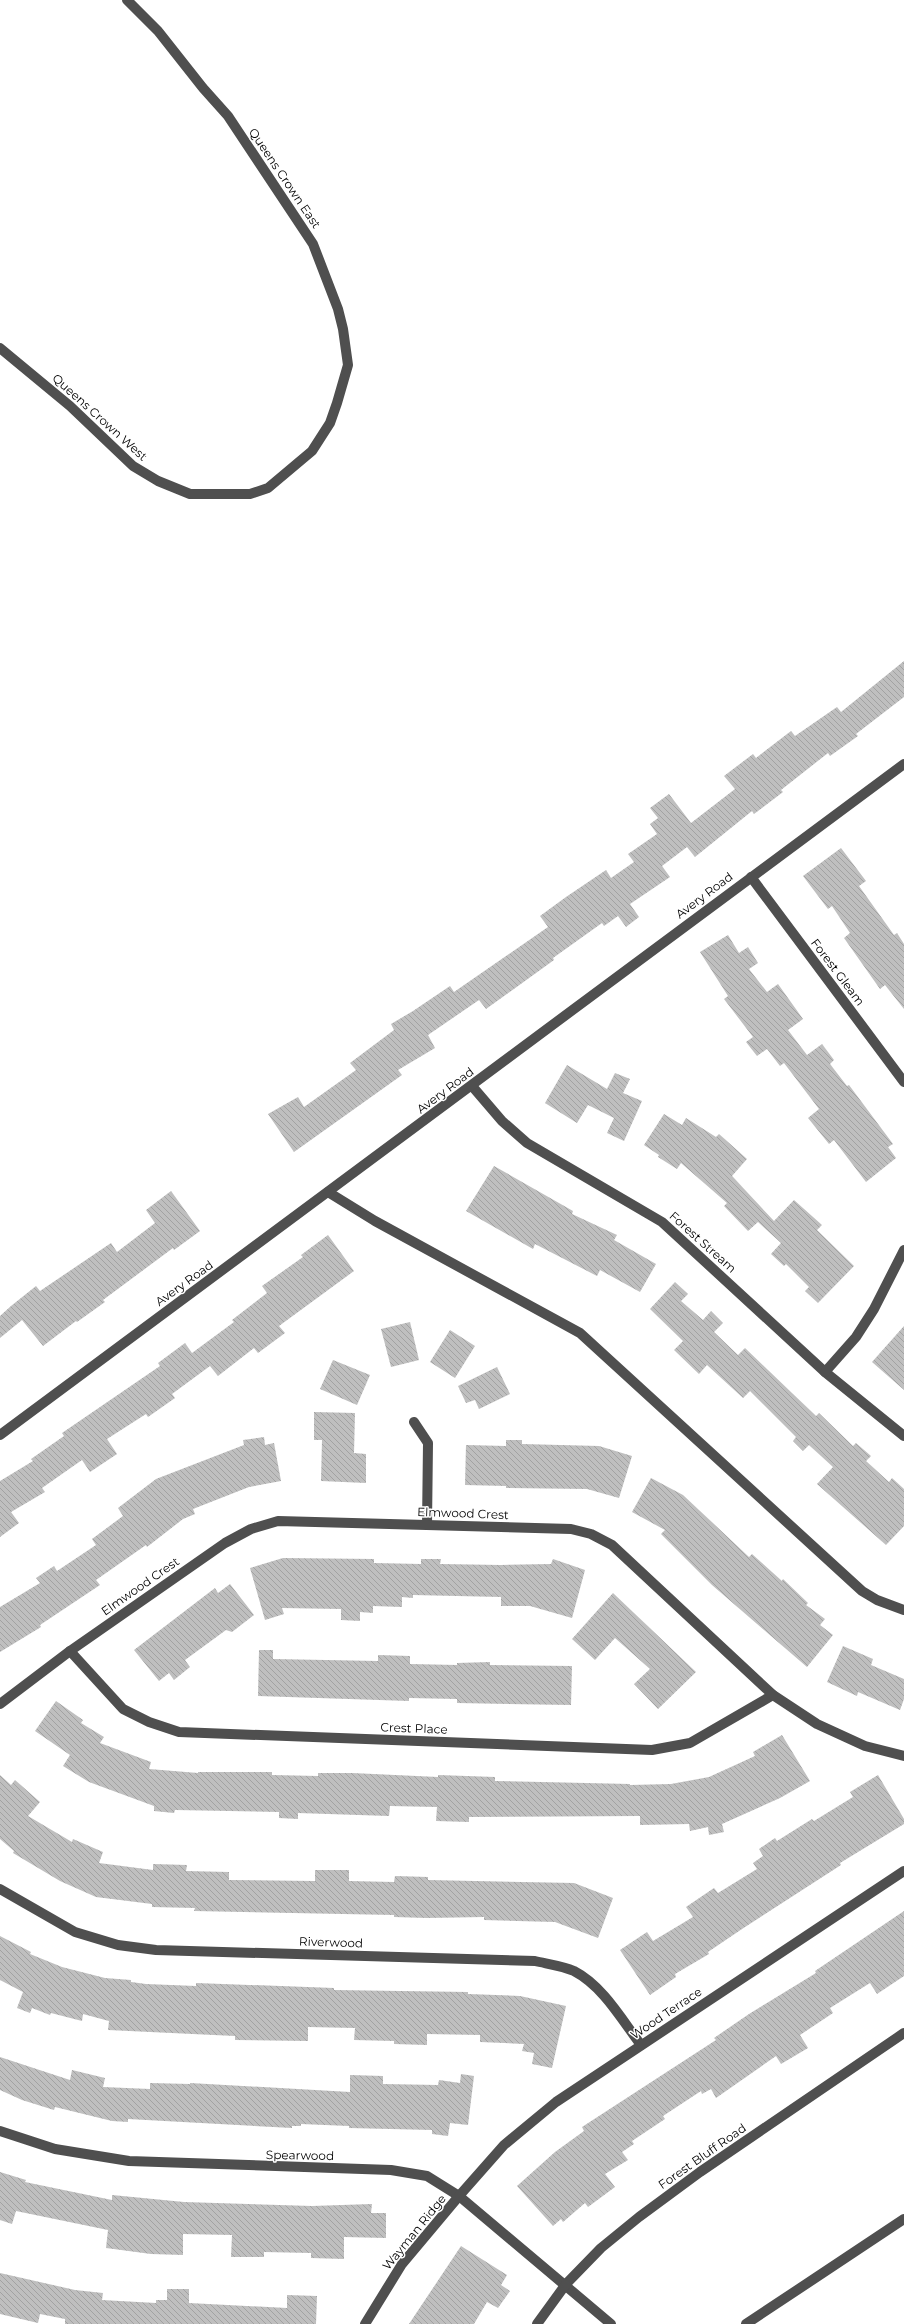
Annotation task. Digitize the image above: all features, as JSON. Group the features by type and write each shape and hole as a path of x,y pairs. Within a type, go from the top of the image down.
{"street":[{"name":"Queens Crown East","path":"127,0 158,31 203,88 228,116 314,244 338,309 344,336 348,365 337,403"},
{"name":"Queens Crown West","path":"0,348 70,406 133,466 158,481 190,494 250,494 268,488 312,451 330,423 337,403"},
{"name":"Avery Road","path":"0,1435 904,764"},
{"name":"Forest Gleam","path":"750,877 904,1082"},
{"name":"Forest Stream","path":"472,1086 502,1121 526,1142 662,1222 825,1372 904,1436"},
{"path":"328,1192 375,1222 580,1333 862,1591 877,1600 904,1610"},
{"path":"825,1372 856,1337 874,1309 904,1250"},
{"path":"414,1422 428,1443 427,1525"},
{"name":"Elmwood Crest","path":"0,1704 70,1651 225,1543 251,1529 278,1521 571,1529 591,1534 612,1545 773,1695 817,1724 865,1746 904,1756"},
{"name":"Crest Place","path":"70,1651 123,1709 149,1722 179,1732 652,1750 690,1743 773,1695"},
{"name":"Wood Terrace","path":"459,2196 510,2141 556,2102 904,1871"},
{"name":"Riverwood","path":"0,1889 75,1932 118,1945 156,1950 535,1961 554,1965 575,1972 601,1992 641,2045"},
{"name":"Forest Bluff Road","path":"537,2324 566,2284 601,2248 639,2217 706,2168 904,2033"},
{"name":"Spearwood","path":"0,2131 55,2149 128,2161 391,2170 427,2176 459,2196 566,2284 611,2324"},
{"name":"Wayman Ridge","path":"365,2324 402,2264 459,2196"},
{"path":"746,2324 904,2219"}],"building":[{"path":"904,661 904,697 856,734 858,736 830,756 828,753 781,790 783,792 754,814 752,811 695,857 687,847 662,866 670,877 630,904 639,917 626,927 618,916 604,926 602,923 486,1009 479,1000 428,1035 435,1048 398,1070 402,1075 294,1152 268,1114 298,1097 304,1107 356,1070 350,1063 394,1030 391,1024 450,986 454,992 548,927 540,916 606,870 611,878 634,862 628,854 657,834 650,824 658,818 650,808 669,794 691,823 735,789 724,776 753,754 756,758 791,731 795,736 837,707 841,712"},
{"path":"841,848 866,881 859,886 894,935 897,933 904,944 904,1009 885,985 880,989 844,938 850,933 832,906 828,909 803,876"},
{"path":"728,935 739,953 748,947 758,963 749,969 767,992 778,984 803,1019 788,1030 807,1055 822,1044 834,1060 830,1064 847,1086 849,1085 893,1144 888,1147 896,1158 866,1182 834,1140 829,1144 808,1118 819,1109 784,1063 780,1066 767,1049 757,1056 746,1042 753,1037 724,999 728,996 700,952"},
{"path":"567,1065 607,1089 615,1073 630,1079 623,1093 642,1101 624,1141 607,1133 614,1118 588,1105 577,1123 545,1103"},
{"path":"664,1114 682,1125 686,1118 716,1137 719,1134 747,1159 732,1176 774,1221 794,1200 822,1225 817,1230 854,1266 818,1303 805,1291 809,1287 786,1264 784,1266 771,1254 781,1243 758,1222 748,1231 724,1206 727,1203 681,1163 677,1169 658,1157 659,1155 644,1145"},
{"path":"494,1166 573,1211 572,1214 617,1235 614,1240 656,1264 640,1292 600,1270 597,1276 535,1244 533,1249 466,1211"},
{"path":"171,1191 200,1231 174,1250 173,1248 103,1300 105,1302 77,1322 76,1321 43,1346 22,1320 0,1338 0,1316 11,1306 36,1286 40,1291 111,1243 117,1252 155,1223 146,1210"},
{"path":"328,1235 354,1271 279,1326 285,1333 258,1353 254,1348 218,1376 210,1366 172,1394 175,1398 148,1417 146,1414 107,1439 117,1454 90,1472 82,1460 42,1488 45,1492 11,1512 19,1523 0,1537 0,1481 33,1461 31,1459 64,1436 62,1433 160,1366 158,1363 185,1343 192,1353 234,1322 232,1320 267,1293 262,1286 303,1257 301,1255"},
{"path":"675,1282 688,1294 681,1301 703,1320 711,1311 723,1323 714,1332 738,1355 745,1348 816,1416 819,1413 853,1446 856,1443 871,1456 866,1461 889,1482 892,1478 904,1489 904,1526 886,1545 817,1484 833,1467 809,1445 803,1451 793,1441 796,1437 750,1391 743,1398 707,1365 699,1374 674,1350 683,1341 650,1309"},
{"path":"410,1322 419,1360 391,1367 381,1329"},
{"path":"904,1326 904,1390 872,1362"},
{"path":"450,1330 475,1346 455,1378 430,1362"},
{"path":"333,1360 370,1375 357,1405 320,1389"},
{"path":"497,1367 510,1394 479,1409 475,1400 466,1403 458,1386"},
{"path":"314,1412 355,1413 354,1453 366,1454 366,1483 321,1481 322,1440 314,1440"},
{"path":"264,1437 265,1445 274,1443 281,1481 249,1487 193,1509 195,1514 183,1519 147,1547 146,1545 96,1580 100,1585 40,1625 41,1627 0,1652 0,1607 40,1583 36,1578 54,1566 57,1571 96,1545 92,1539 123,1516 118,1508 156,1479 244,1445 243,1440"},
{"path":"506,1440 522,1440 522,1444 599,1446 632,1456 619,1498 587,1489 506,1488 506,1486 465,1485 466,1445 506,1446"},
{"path":"651,1478 683,1495 749,1557 752,1554 782,1581 783,1579 808,1603 806,1605 825,1619 820,1625 833,1635 807,1667 712,1585 661,1534 665,1530 632,1512"},
{"path":"283,1558 374,1559 374,1563 421,1564 421,1559 441,1559 440,1564 501,1565 551,1564 553,1559 585,1570 572,1618 530,1606 501,1606 501,1597 413,1595 413,1598 402,1597 402,1607 373,1606 373,1613 360,1612 360,1621 341,1620 341,1609 282,1608 284,1614 265,1620 250,1568"},
{"path":"230,1584 254,1615 232,1632 226,1630 185,1660 190,1667 174,1680 169,1673 159,1681 134,1650 215,1588 218,1593"},
{"path":"613,1593 696,1672 658,1709 634,1684 650,1669 615,1638 595,1660 572,1639"},
{"path":"843,1646 873,1659 871,1665 904,1679 904,1699 900,1710 858,1692 857,1696 827,1682"},
{"path":"259,1650 273,1650 273,1659 378,1661 378,1655 410,1656 410,1664 457,1665 457,1663 490,1662 490,1665 572,1666 571,1705 457,1703 457,1699 409,1698 409,1701 258,1696"},
{"path":"56,1701 83,1720 81,1723 104,1737 100,1743 151,1762 149,1769 198,1773 272,1772 272,1775 318,1776 318,1773 352,1773 438,1777 438,1775 495,1777 495,1781 630,1785 671,1784 709,1777 755,1756 753,1752 782,1735 810,1781 780,1798 722,1824 724,1832 709,1835 708,1827 690,1831 689,1824 640,1825 640,1816 469,1817 469,1822 436,1821 437,1807 390,1806 389,1816 298,1813 298,1819 279,1818 279,1812 175,1810 174,1813 154,1811 154,1806 89,1782 63,1766 70,1755 35,1731"},
{"path":"0,1775 11,1785 15,1780 40,1802 28,1816 72,1842 73,1839 103,1852 99,1863 153,1870 153,1864 187,1865 186,1871 229,1872 229,1880 315,1881 315,1870 349,1870 349,1881 394,1882 395,1876 428,1877 428,1880 574,1883 613,1898 598,1938 555,1922 484,1920 484,1917 427,1918 394,1917 394,1915 194,1911 195,1908 152,1907 152,1904 96,1897 60,1881 13,1853 14,1851 0,1839"},
{"path":"878,1775 904,1819 904,1824 840,1863 841,1865 708,1952 709,1954 675,1974 676,1977 650,1995 620,1950 647,1932 653,1941 693,1917 686,1907 714,1888 718,1893 757,1869 753,1863 763,1856 759,1849 775,1838 777,1841 812,1819 814,1821 853,1797 850,1792"},
{"path":"904,1911 904,1976 877,1994 870,1983 830,2008 833,2013 800,2035 808,2048 781,2064 776,2056 716,2098 711,2089 702,2094 701,2091 663,2116 665,2119 632,2141 634,2144 622,2152 628,2160 605,2174 615,2187 588,2207 585,2203 563,2222 561,2219 553,2226 517,2186 555,2152 584,2131 582,2127 716,2040 714,2038 749,2014 816,1973 815,1971"},
{"path":"0,1936 31,1952 30,1954 62,1967 105,1978 131,1980 131,1982 146,1984 196,1986 196,1983 334,1988 334,1990 468,1992 468,1994 520,1996 566,2006 552,2068 532,2064 534,2053 522,2051 524,2044 480,2042 480,2035 427,2034 427,2045 394,2044 394,2041 354,2040 355,2028 308,2027 308,2041 235,2040 235,2036 108,2030 109,2021 83,2014 82,2021 51,2013 50,2015 32,2008 30,2013 17,2008 23,1992 0,1980"},
{"path":"0,2057 70,2080 72,2070 105,2078 103,2087 150,2089 150,2083 190,2083 350,2092 350,2075 383,2076 383,2084 438,2085 439,2080 460,2083 461,2074 474,2076 468,2125 450,2123 448,2136 432,2134 432,2130 349,2128 349,2126 301,2124 301,2126 292,2126 292,2128 128,2119 128,2122 112,2121 55,2107 54,2110 22,2100 0,2090"},
{"path":"0,2172 26,2180 25,2182 112,2200 112,2195 184,2202 312,2206 372,2204 371,2213 386,2213 386,2238 344,2237 344,2259 311,2258 311,2253 264,2252 264,2257 231,2257 232,2235 183,2234 183,2255 151,2254 106,2248 108,2230 16,2211 12,2224 0,2220"},
{"path":"461,2246 507,2275 501,2285 510,2291 498,2308 487,2302 474,2324 409,2324"},
{"path":"0,2273 75,2290 103,2293 102,2300 156,2303 156,2300 167,2300 167,2289 189,2289 189,2303 287,2308 287,2295 317,2296 316,2324 65,2324 65,2319 40,2314 38,2323 0,2314"}]}
